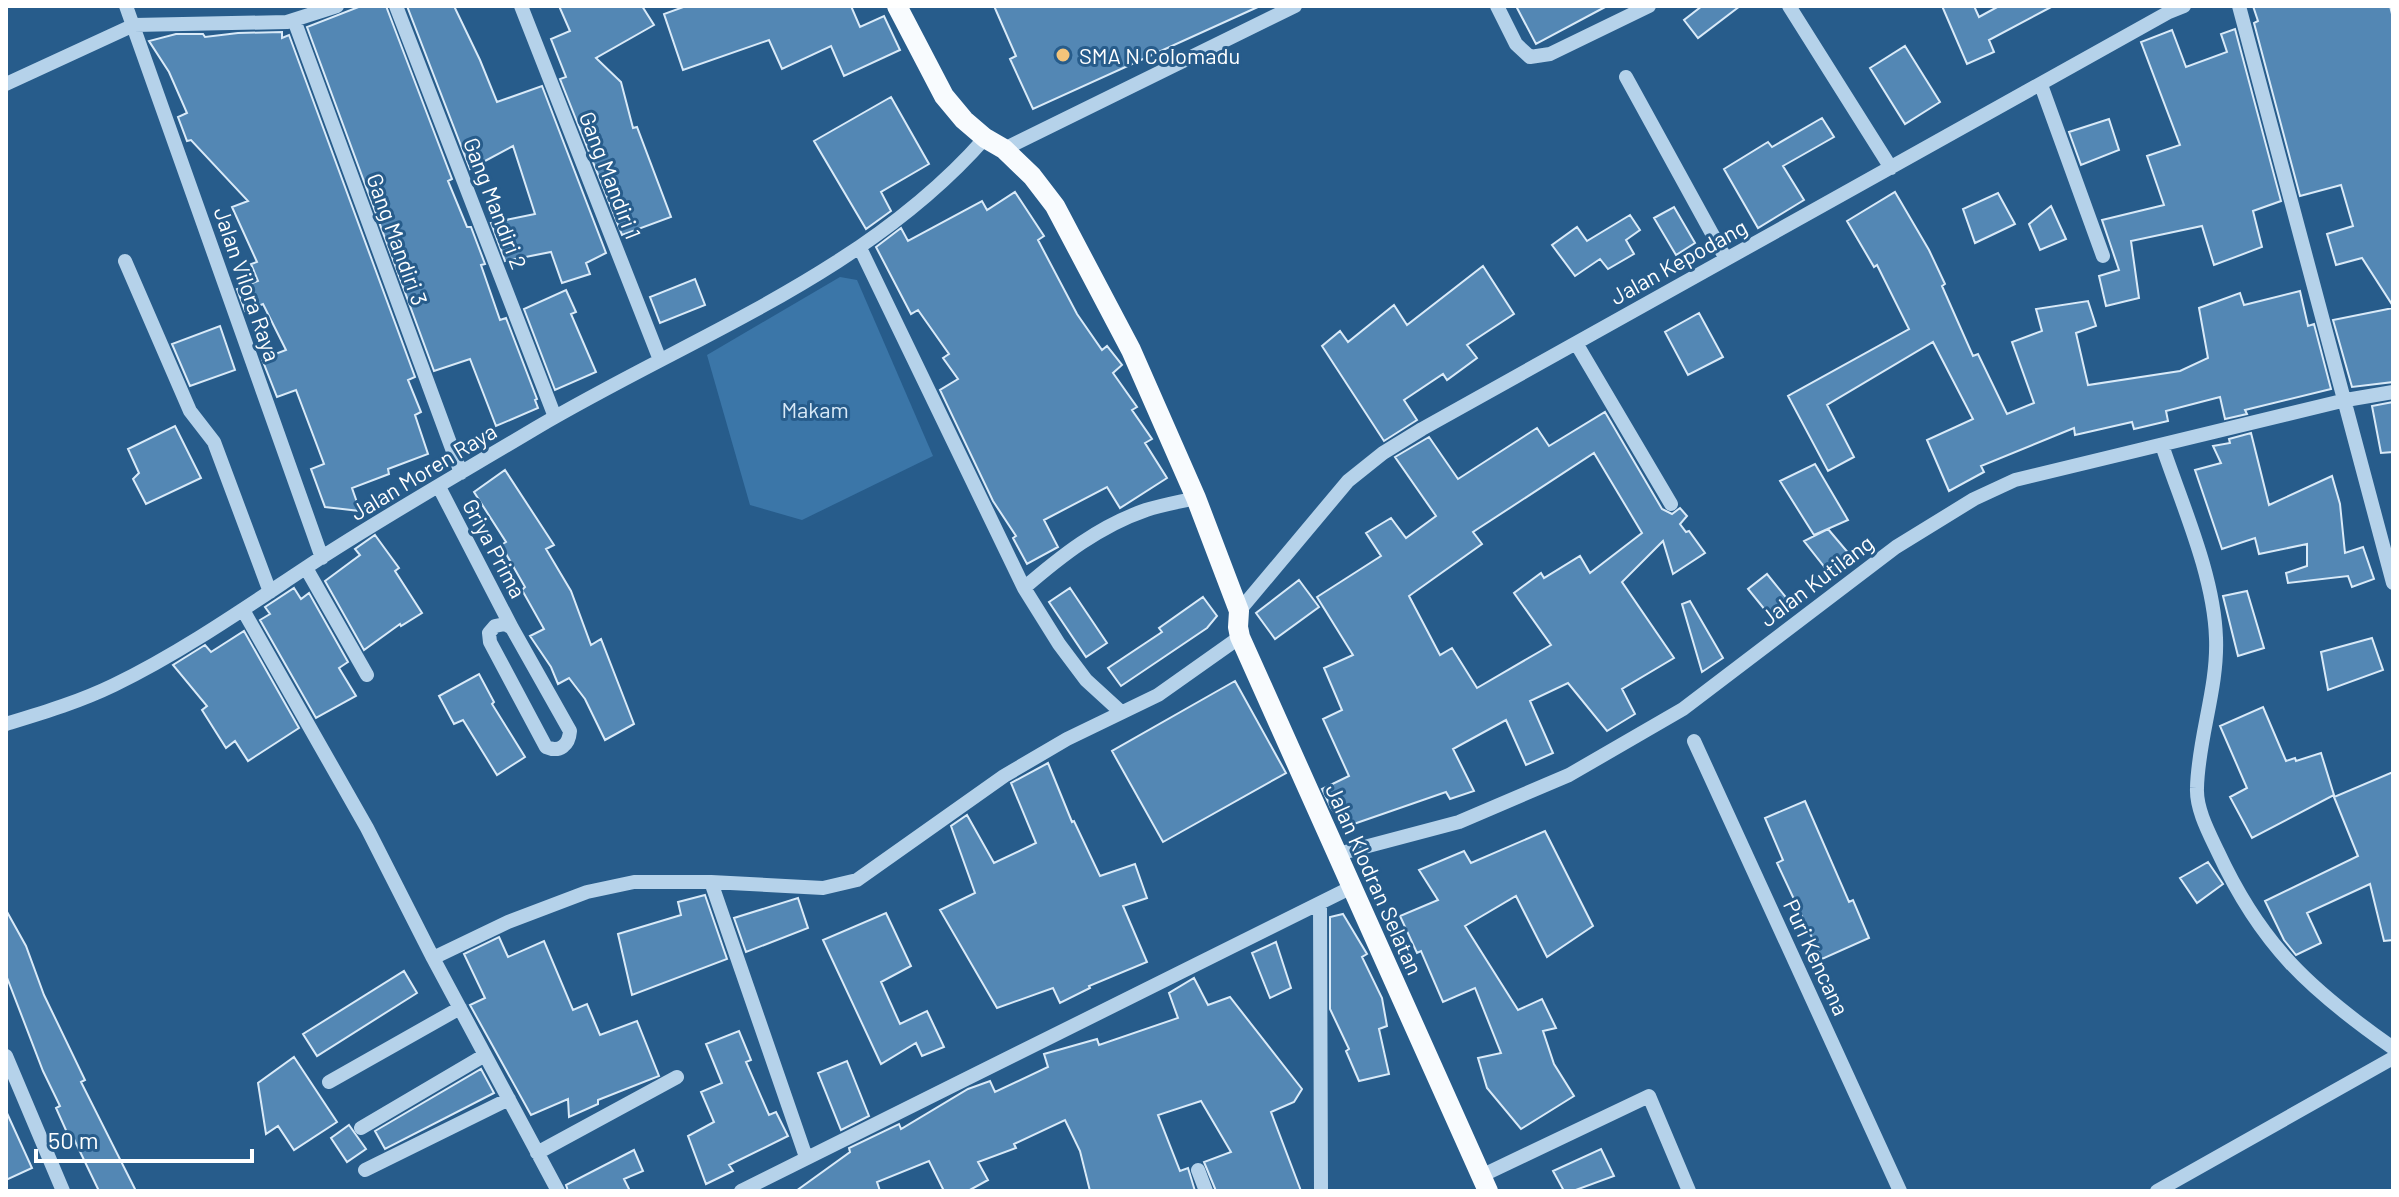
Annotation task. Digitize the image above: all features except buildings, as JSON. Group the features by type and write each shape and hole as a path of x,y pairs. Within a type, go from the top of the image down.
{"main road":[{"path":"897,6 944,96 985,138 1004,149 1032,176 1055,206 1131,350 1196,498"},
{"name":"Jalan Klodran Selatan","path":"1196,498 1239,611 1240,637 1484,1183"}],"street":[{"name":"Jalan Vilora Raya","path":"126,6 322,558"},
{"name":"Gang Mandiri 3","path":"281,6 291,21 461,473"},
{"path":"6,84 134,25 291,21 337,6"},
{"name":"Gang Mandiri 2","path":"396,6 555,417"},
{"name":"Gang Mandiri 1","path":"521,6 660,360"},
{"path":"1004,149 1295,6"},
{"path":"1497,6 1516,44 1530,57 1550,54 1646,7"},
{"path":"1789,6 1891,168"},
{"name":"Jalan Kepodang","path":"1239,611 1348,481 1383,453 2184,6"},
{"path":"2239,6 2393,583"},
{"path":"1626,77 1726,259"},
{"path":"2041,85 2103,256"},
{"name":"Jalan Moren Raya","path":"6,724 113,686 243,610 322,558 555,417 757,308 860,248 935,188 985,138"},
{"path":"860,248 1024,588 1086,680 1121,712"},
{"path":"125,261 190,411 214,442 270,592"},
{"path":"1576,343 1671,504"},
{"name":"Jalan Kutilang","path":"1338,854 1459,822 1569,775 1683,709 1896,547 1974,499 2015,480 2346,400 2393,392"},
{"path":"2162,445 2204,568 2212,602 2216,638 2214,685 2197,791 2207,828 2225,867 2263,932 2291,966 2324,997 2393,1048"},
{"name":"Griya Prima","path":"439,487 570,731 563,748 554,750 546,747 490,642 489,633 495,626 505,624 512,628"},
{"path":"1024,588 1061,556 1102,529 1146,510 1196,498"},
{"path":"306,568 367,675"},
{"path":"243,610 367,828 558,1191"},
{"path":"433,958 508,922 587,892 634,882 711,882 823,888 857,880 1004,776 1067,739 1158,695 1240,637"},
{"name":"Puri Kencana","path":"1694,741 1900,1191"},
{"path":"711,882 806,1157"},
{"path":"741,1191 1352,887"},
{"path":"1320,903 1321,1191"},
{"path":"329,1082 460,1008"},
{"path":"361,1128 485,1055"},
{"path":"6,1056 63,1191"},
{"path":"2157,1191 2393,1058"},
{"path":"537,1153 677,1077"},
{"path":"1484,1183 1649,1096 1689,1191"},
{"path":"365,1170 509,1099"},
{"path":"1198,1170 1206,1191"}],"green space":[{"name":"Makam","path":"840,277 857,280 933,456 802,520 750,505 707,355"}],"place":[{"name":"SMA N Colomadu","path":"1063,55"}]}
